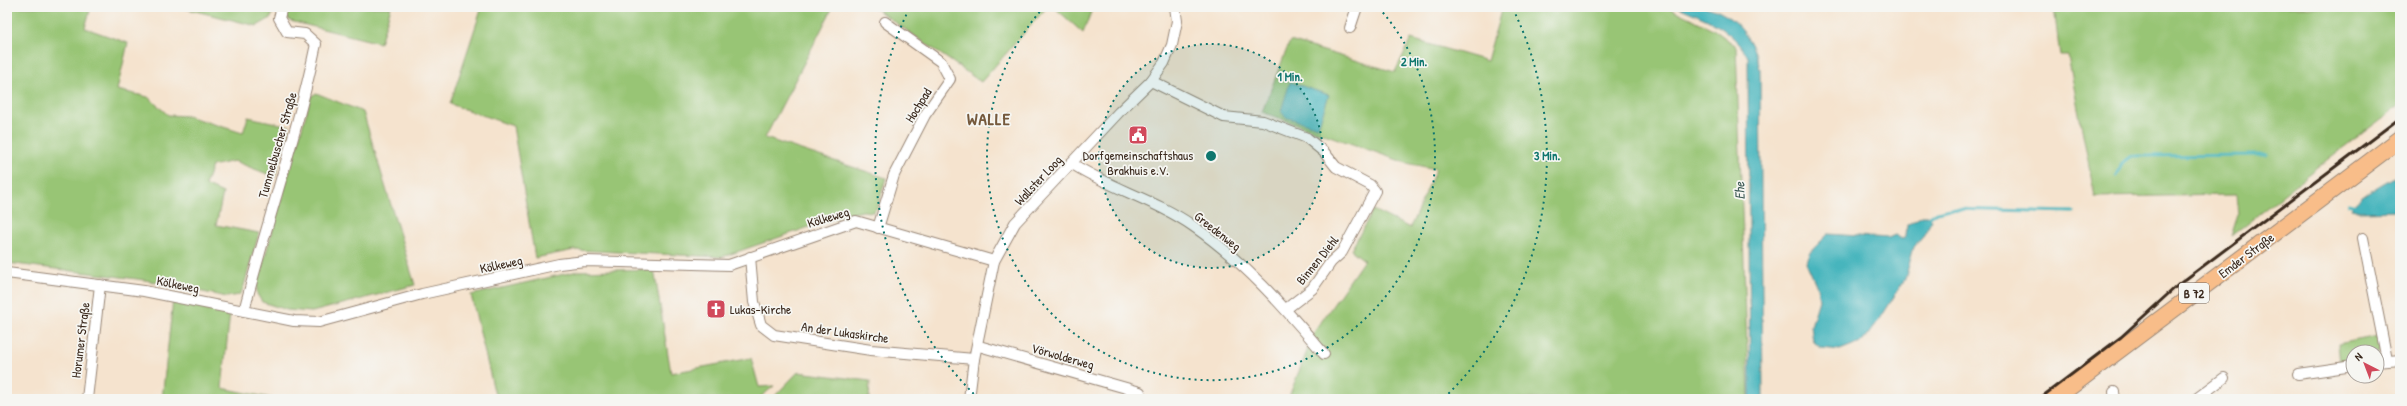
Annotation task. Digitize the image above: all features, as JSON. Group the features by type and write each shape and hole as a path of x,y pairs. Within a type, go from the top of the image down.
{"main road":[{"name":"Emder Straße","path":"2054,399 2400,139"}],"street":[{"name":"Tummelbuscher Straße","path":"244,311 264,235 289,158 316,44 305,34 287,32 279,18 282,7"},
{"name":"Wallster Loog","path":"969,399 974,359 979,346 994,261 1015,223 1071,163 1151,82 1164,62 1172,45 1176,21 1175,7"},
{"path":"1350,28 1357,7"},
{"name":"Hochpad","path":"878,228 894,175 925,115 950,79 941,62 885,22"},
{"name":"Binnen Diehl","path":"1151,82 1224,117 1263,121 1307,138 1324,152 1336,167 1370,185 1375,191 1342,252 1331,262 1312,289 1286,309"},
{"name":"Greedenweg","path":"1071,163 1095,179 1168,211 1193,226 1259,280 1324,354"},
{"name":"Kölkeweg","path":"7,273 144,291 294,321 319,322 422,294 559,264 585,261 729,265 856,221 994,261"},
{"path":"2363,238 2379,344"},
{"name":"An der Lukaskirche","path":"750,257 754,302 761,325 774,334 871,350 974,359"},
{"name":"Horumer Straße","path":"86,399 100,285"},
{"name":"Vörwolderweg","path":"979,346 1140,392"},
{"path":"2385,361 2400,360"},
{"path":"2298,374 2345,367"},
{"path":"2196,399 2224,378"}],"green space":[{"path":"7,7 91,7 85,28 128,43 117,90 148,97 168,115 187,116 243,133 248,117 290,126 275,177 234,161 212,166 205,185 223,193 216,225 259,233 243,289 239,295 227,297 145,280 7,263"},
{"path":"179,7 274,7 271,18 257,26"},
{"path":"289,7 391,7 380,43 290,21 287,17"},
{"path":"482,7 833,7 765,138 886,178 877,208 873,212 863,211 844,215 722,257 574,250 535,258 513,126 450,104"},
{"path":"873,7 1047,7 981,82"},
{"path":"1054,7 1093,7 1083,33"},
{"path":"1502,7 1667,7 1713,29 1736,46 1749,399 1288,399 1315,331 1364,260 1351,250 1373,210 1410,228 1436,169 1406,163 1262,112 1290,41 1395,72 1411,39 1487,61"},
{"path":"2054,7 2400,7 2400,105 2332,156 2231,236 2238,215 2236,195 2095,197 2068,56 2060,56"},
{"path":"316,93 363,112 415,285 312,312 287,310 262,302 257,294 257,284 311,97"},
{"path":"654,269 671,373 751,358 759,387 774,386 758,399 496,399 471,295 578,271"},
{"path":"173,300 230,313 222,388 276,399 162,399"},
{"path":"2378,336 2379,344 2345,344 2345,362 2340,363 2338,344"},
{"path":"798,372 870,381 869,399 772,399"}],"water":[{"path":"1703,6 1717,11 1735,22 1742,30 1753,48 1760,69 1763,399 1750,399 1748,57 1742,47 1718,26 1678,7"},
{"path":"1290,82 1329,95 1318,127 1285,117 1281,111"},
{"path":"2398,175 2400,176 2400,210 2360,211 2351,209 2365,195"},
{"path":"1922,216 1928,216 1932,220 1922,238 1914,247 1905,279 1880,319 1863,341 1840,350 1821,348 1813,341 1811,326 1819,300 1817,287 1806,262 1813,249 1828,234 1888,238 1895,235 1902,239 1906,237 1907,225"}],"waterway":[{"path":"2116,176 2123,162 2131,156 2267,155"},
{"path":"2348,204 2356,206"},
{"path":"1930,217 1937,212 1950,209 2073,212"}],"railway":[{"path":"2039,399 2121,337 2178,285 2400,118"}],"place":[{"name":"Dorfgemeinschaftshaus Brakhuis e.V.","path":"1138,135"},
{"name":"Lukas-Kirche","path":"716,309"}],"district":[{"name":"WALLE","path":"989,118"}],"water label":[{"name":"Ehe","path":"1739,191"}]}
